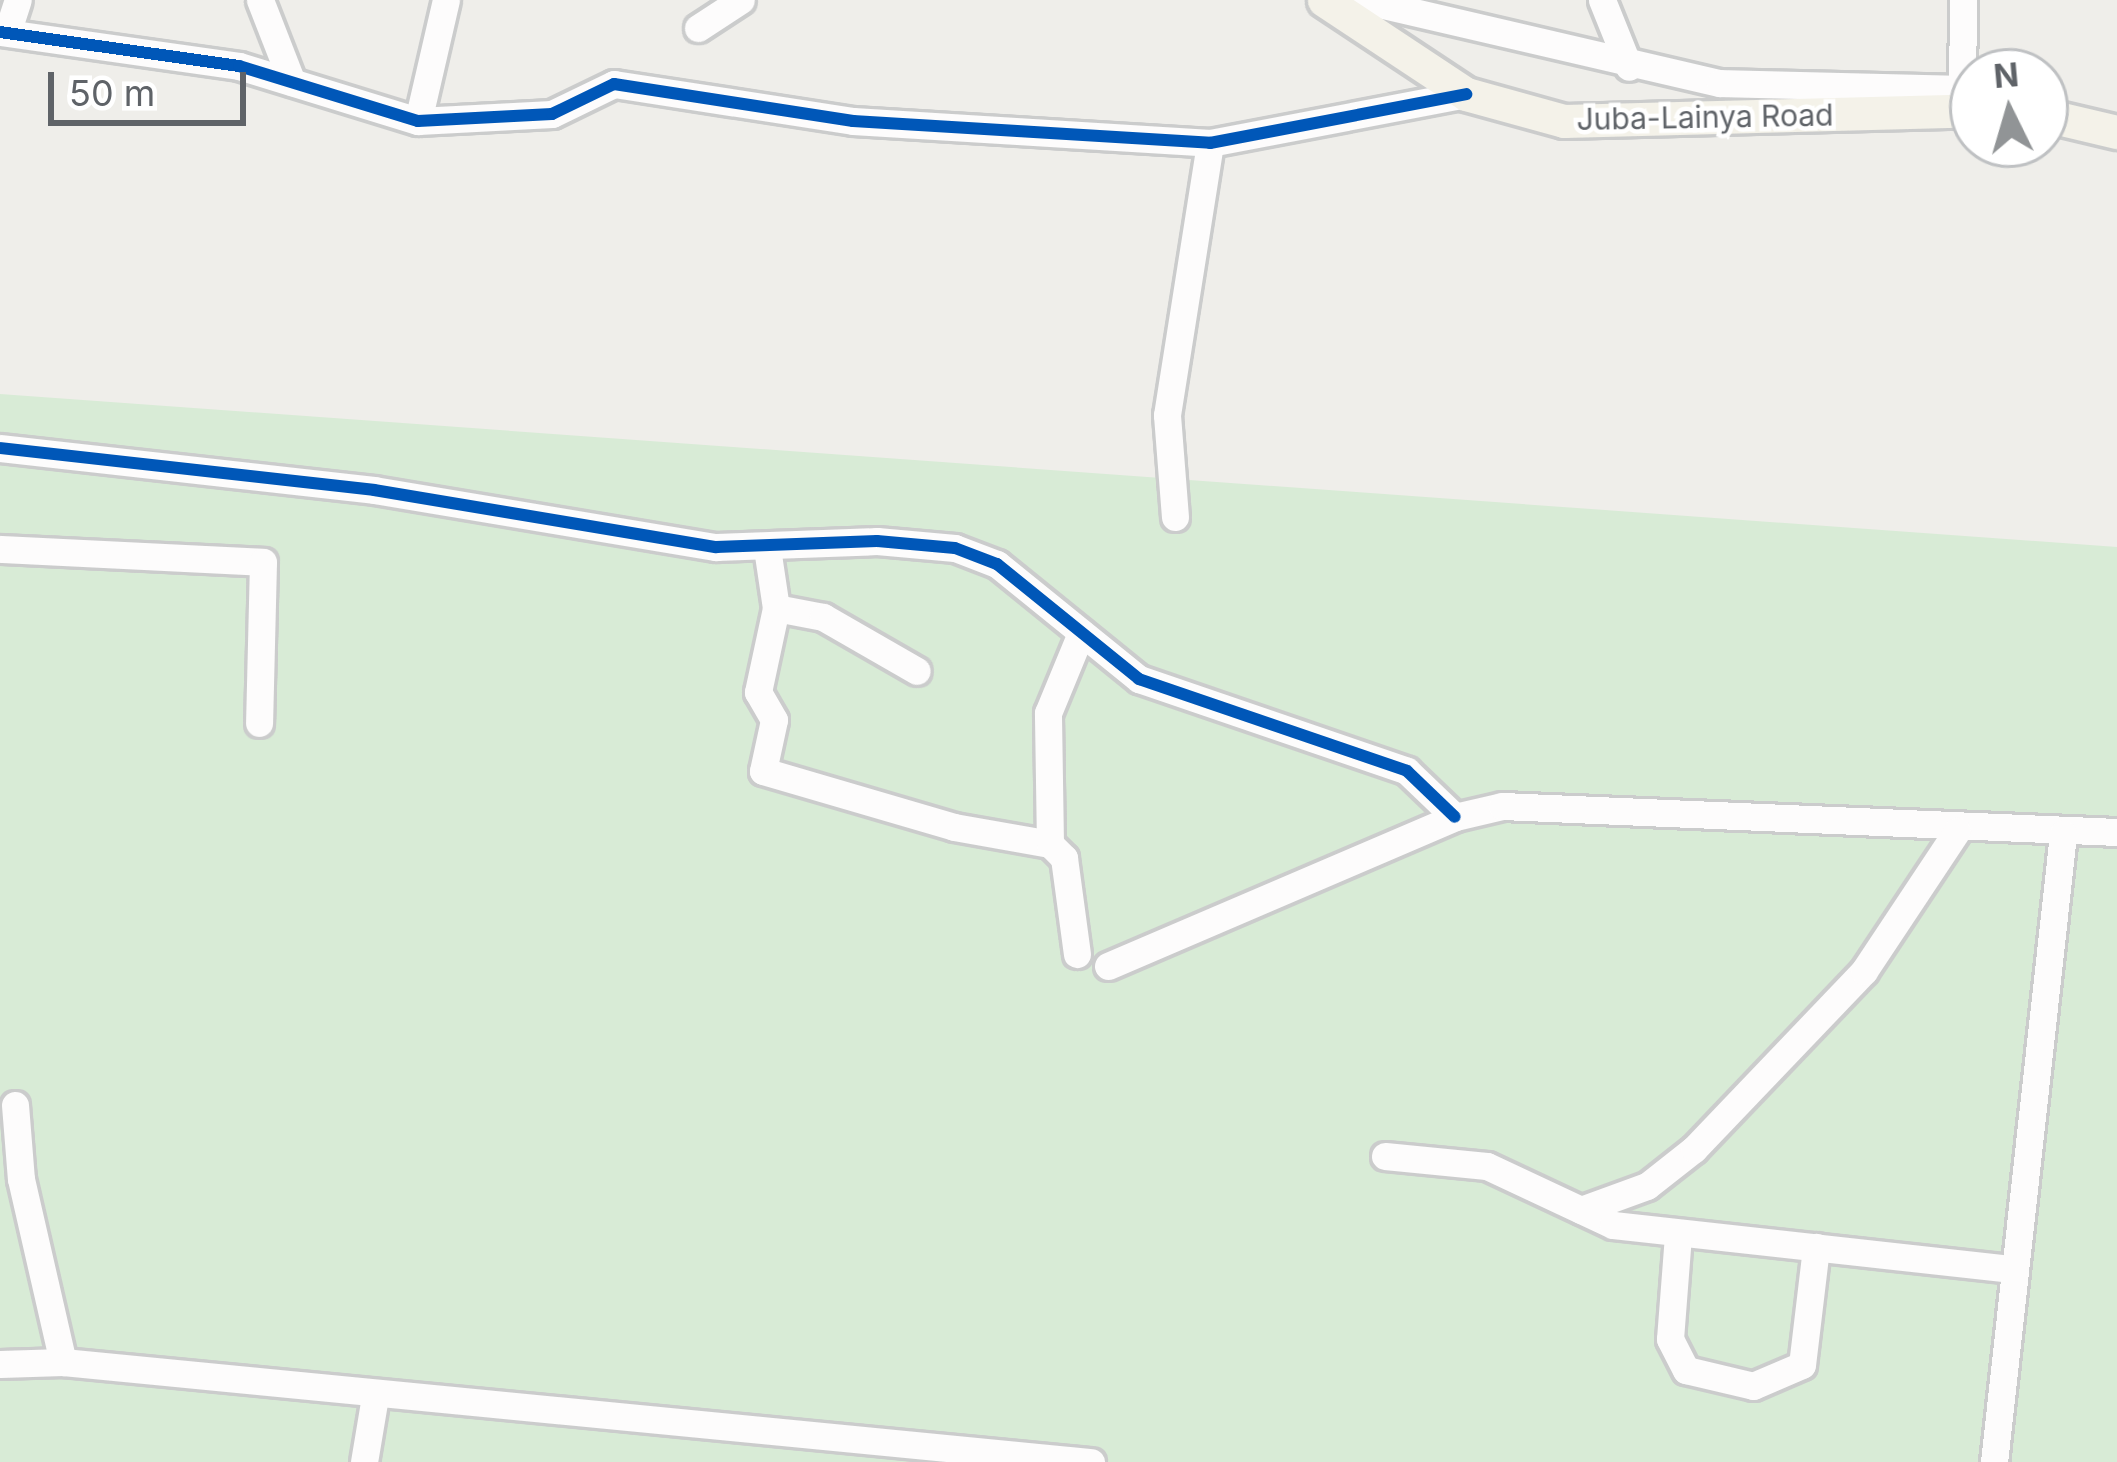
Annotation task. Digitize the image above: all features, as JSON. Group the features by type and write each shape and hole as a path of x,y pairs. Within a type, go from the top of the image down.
{"main road":[{"name":"Juba-Lainya Road","path":"1324,0 1466,94 1564,121 1949,104"},
{"path":"2069,121 2117,132"}],"street":[{"path":"260,0 292,82"},
{"path":"418,121 446,0"},
{"path":"698,28 741,0"},
{"path":"1362,0 1417,7 1629,68 1720,83 1949,102"},
{"path":"1602,0 1629,68"},
{"path":"1963,0 1964,48"},
{"path":"9,19 292,82 418,121 552,114 614,84 853,121 1210,142 1466,94"},
{"path":"1175,517 1167,415 1210,142"},
{"path":"0,448 374,490 632,536 767,548 877,541 956,548 997,564 1139,679 1407,771 1455,817"},
{"path":"767,548 776,608 758,692 775,720 763,771 954,827 1051,844 1064,858 1077,954"},
{"path":"0,549 263,562 259,723"},
{"path":"776,608 823,617 916,671"},
{"path":"1051,844 1048,713 1081,633"},
{"path":"1108,966 1455,817 1564,804 1957,831 2117,832"},
{"path":"1581,1210 1647,1186 1694,1149 1864,971 1957,831"},
{"path":"1994,1462 2063,834"},
{"path":"15,1105 22,1179 63,1362"},
{"path":"1385,1156 1487,1166 1613,1225 2013,1269"},
{"path":"1678,1235 1670,1339 1686,1370 1753,1386 1802,1365 1816,1247"},
{"path":"0,1364 63,1362 375,1396 1091,1462"},
{"path":"364,1462 375,1396"}],"green space":[{"path":"0,394 2117,547 2117,1462 0,1462"}],"cycle path":[{"path":"0,32 239,66 418,121 552,114 614,84 853,121 1210,143 1466,94"},
{"path":"0,448 374,490 716,547 877,541 955,548 997,564 1139,679 1407,771 1455,817"}]}
